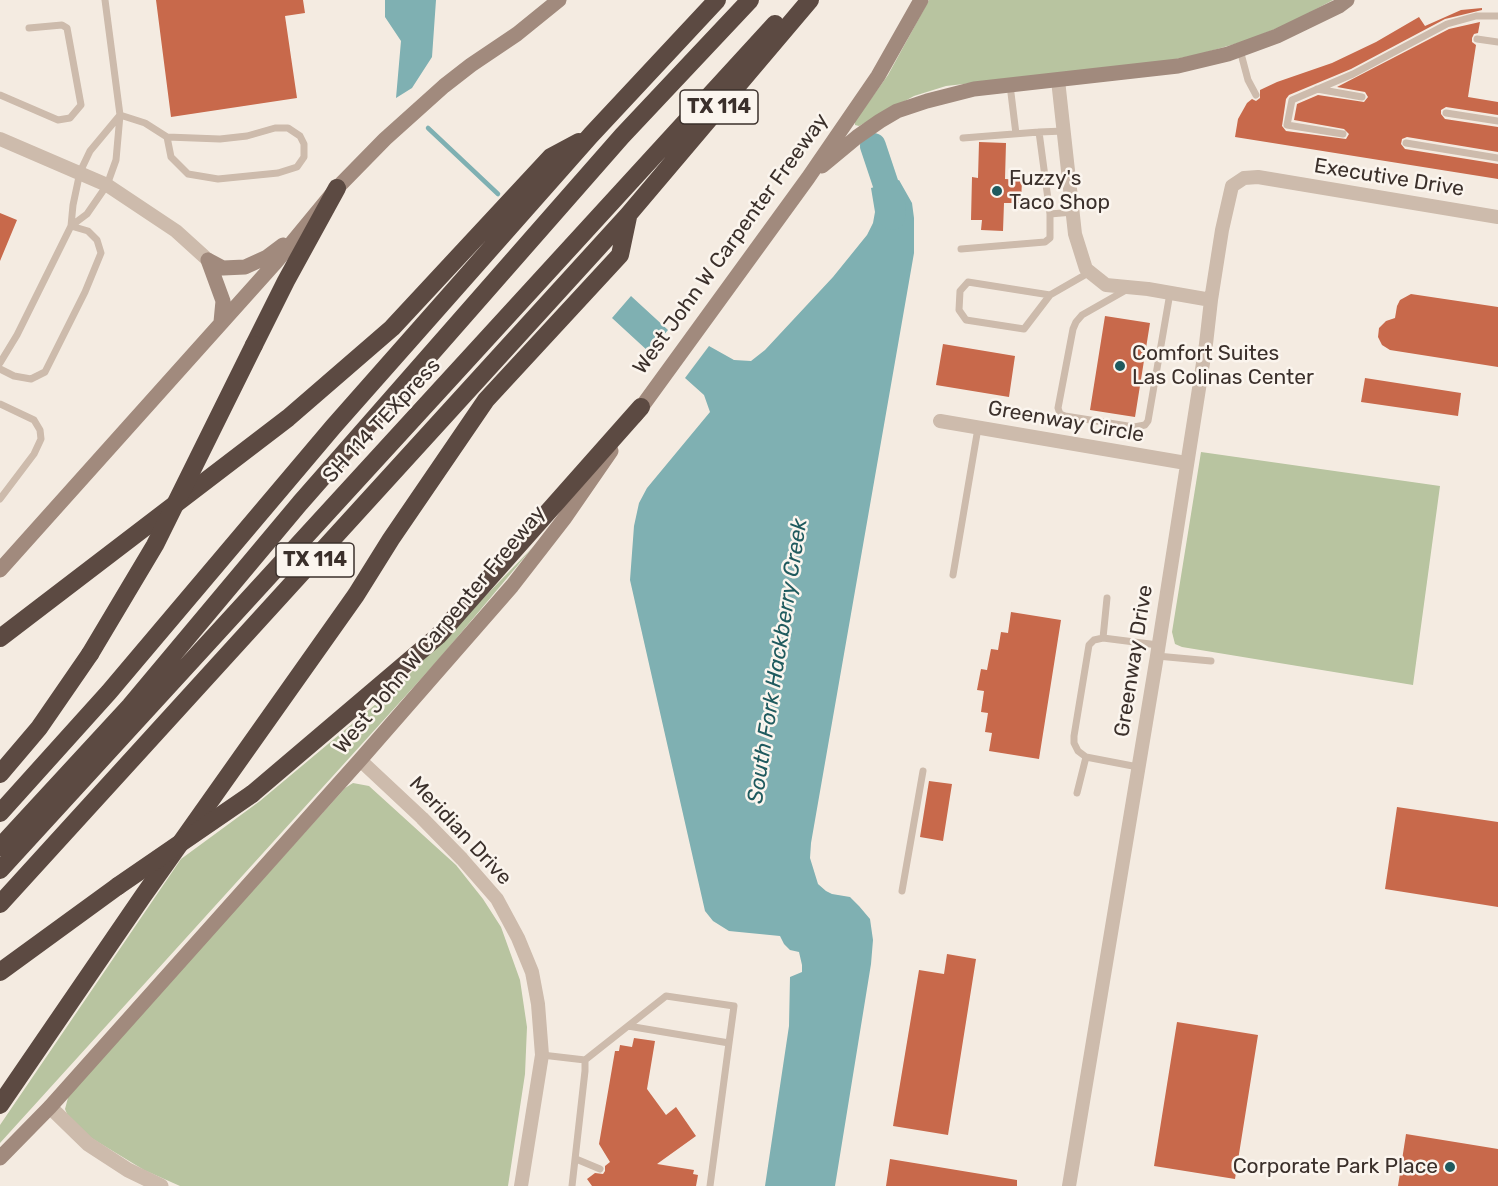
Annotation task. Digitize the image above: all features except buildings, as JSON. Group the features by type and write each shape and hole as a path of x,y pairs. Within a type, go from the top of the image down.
{"highway":[{"path":"0,813 109,692 333,427 591,135 717,0"},
{"name":"SH 114 TEXpress","path":"0,847 130,706 300,503 622,136 750,0"},
{"name":"SH 114 TEXpress","path":"0,870 795,0"},
{"name":"TX 114","path":"0,904 628,215 810,0"},
{"path":"0,638 288,418 392,328 551,157 591,135"},
{"path":"0,774 39,728 90,654 155,545 286,281 337,188"},
{"path":"0,1106 142,896 356,595 391,539 486,400 620,255 628,215"},
{"path":"0,972 118,886 252,794 438,636 641,407"}],"main road":[{"path":"0,570 276,262 337,188 436,92 517,34 559,0"},
{"name":"West John W Carpenter Freeway","path":"0,1158 50,1107 512,586 564,519 641,407 808,178 878,76 921,0"},
{"path":"808,178 857,137 897,111 927,100 974,89 1178,66 1240,50 1277,36 1347,0"},
{"path":"208,260 223,268 246,267 267,257 299,233"},
{"path":"208,260 223,301 221,322"}],"street":[{"path":"1059,80 1075,234 1086,269 1106,285 1210,300"},
{"path":"0,139 107,185 177,231 208,260"},
{"name":"Greenway Drive","path":"1069,1186 1157,651 1222,230 1232,186 1244,178 1258,177 1273,180"},
{"name":"Executive Drive","path":"1273,180 1498,217"},
{"name":"Greenway Circle","path":"940,421 1186,463"},
{"name":"Meridian Drive","path":"360,760 462,859 497,899 518,938 532,972 538,1004 542,1056 521,1186"},
{"path":"50,1107 88,1144 128,1170 161,1186"}],"lane":[{"path":"71,225 87,214 107,185 116,160 120,115 105,0"},
{"path":"1343,134 1287,125 1292,100 1353,74 1447,24 1476,16 1498,16"},
{"path":"0,95 58,120 70,118 81,105 67,28 62,25 29,28"},
{"path":"1477,39 1498,42"},
{"path":"1240,50 1248,80 1256,95"},
{"path":"1010,85 1016,134"},
{"path":"1317,89 1362,97"},
{"path":"1446,113 1498,121"},
{"path":"120,115 145,123 167,137 220,139 247,136 275,128 288,128 300,136 304,144 304,157 297,167 278,173 218,178 188,174 171,156 167,137"},
{"path":"0,363 17,335 71,225 80,172 90,151 120,115"},
{"path":"963,138 1064,131"},
{"path":"961,249 1045,242 1050,238 1050,214 1039,132"},
{"path":"1406,142 1498,158"},
{"path":"1050,214 1072,212"},
{"path":"0,369 14,376 31,379 45,372 85,292 101,253 98,240 88,231 71,225"},
{"path":"1050,295 968,282 960,291 958,310 966,320 1024,329 1050,295 1090,272"},
{"path":"1130,288 1082,315 1076,322 1059,408 1060,414 1134,427 1145,425 1150,414 1170,293"},
{"path":"0,404 34,420 40,430 41,439 34,454 0,500"},
{"path":"953,575 978,428"},
{"path":"1103,638 1107,598"},
{"path":"1137,767 1086,757 1078,751 1074,743 1089,645 1094,640 1103,638 1212,661"},
{"path":"1077,793 1086,757"},
{"path":"902,891 923,771"},
{"path":"542,1056 585,1060 666,996 734,1006 710,1186"},
{"path":"628,1026 729,1044"},
{"path":"572,1186 585,1060"},
{"path":"576,1159 600,1169"}],"green space":[{"path":"929,0 1333,0 1290,23 1245,41 1200,54 1166,61 946,86 914,96 859,126 855,125 855,121 888,75"},
{"path":"1201,452 1440,486 1413,685 1175,644 1172,632"},
{"path":"534,546 439,659 0,1143 0,1125 181,859 260,801 401,683"},
{"path":"353,783 369,786 456,865 483,899 501,927 520,980 527,1027 525,1074 508,1186 180,1186 144,1170 88,1136 67,1114 65,1109 69,1094 345,788"}],"water":[{"path":"385,0 436,0 432,57 412,88 396,98 401,41 385,17"},
{"path":"899,180 912,203 914,253 810,858 818,884 832,894 850,897 870,919 873,940 871,964 835,1186 765,1186 789,1026 790,977 802,972 802,965 799,952 790,950 780,936 729,931 713,921 705,911 630,580 634,526 639,503 647,488 710,412 704,395 685,378 709,346 734,360 751,361 765,350 833,277 867,235 875,212 871,188"},
{"path":"631,296 668,330 649,352 612,318"}],"waterway":[{"name":"South Fork Hackberry Creek","path":"428,128 498,194"},
{"name":"South Fork Hackberry Creek","path":"873,146 893,206 892,217"}],"place":[{"name":"Fuzzy's Taco Shop","path":"997,191"},
{"name":"Comfort Suites Las Colinas Center","path":"1120,366"},
{"name":"Corporate Park Place","path":"1450,1167"}]}
